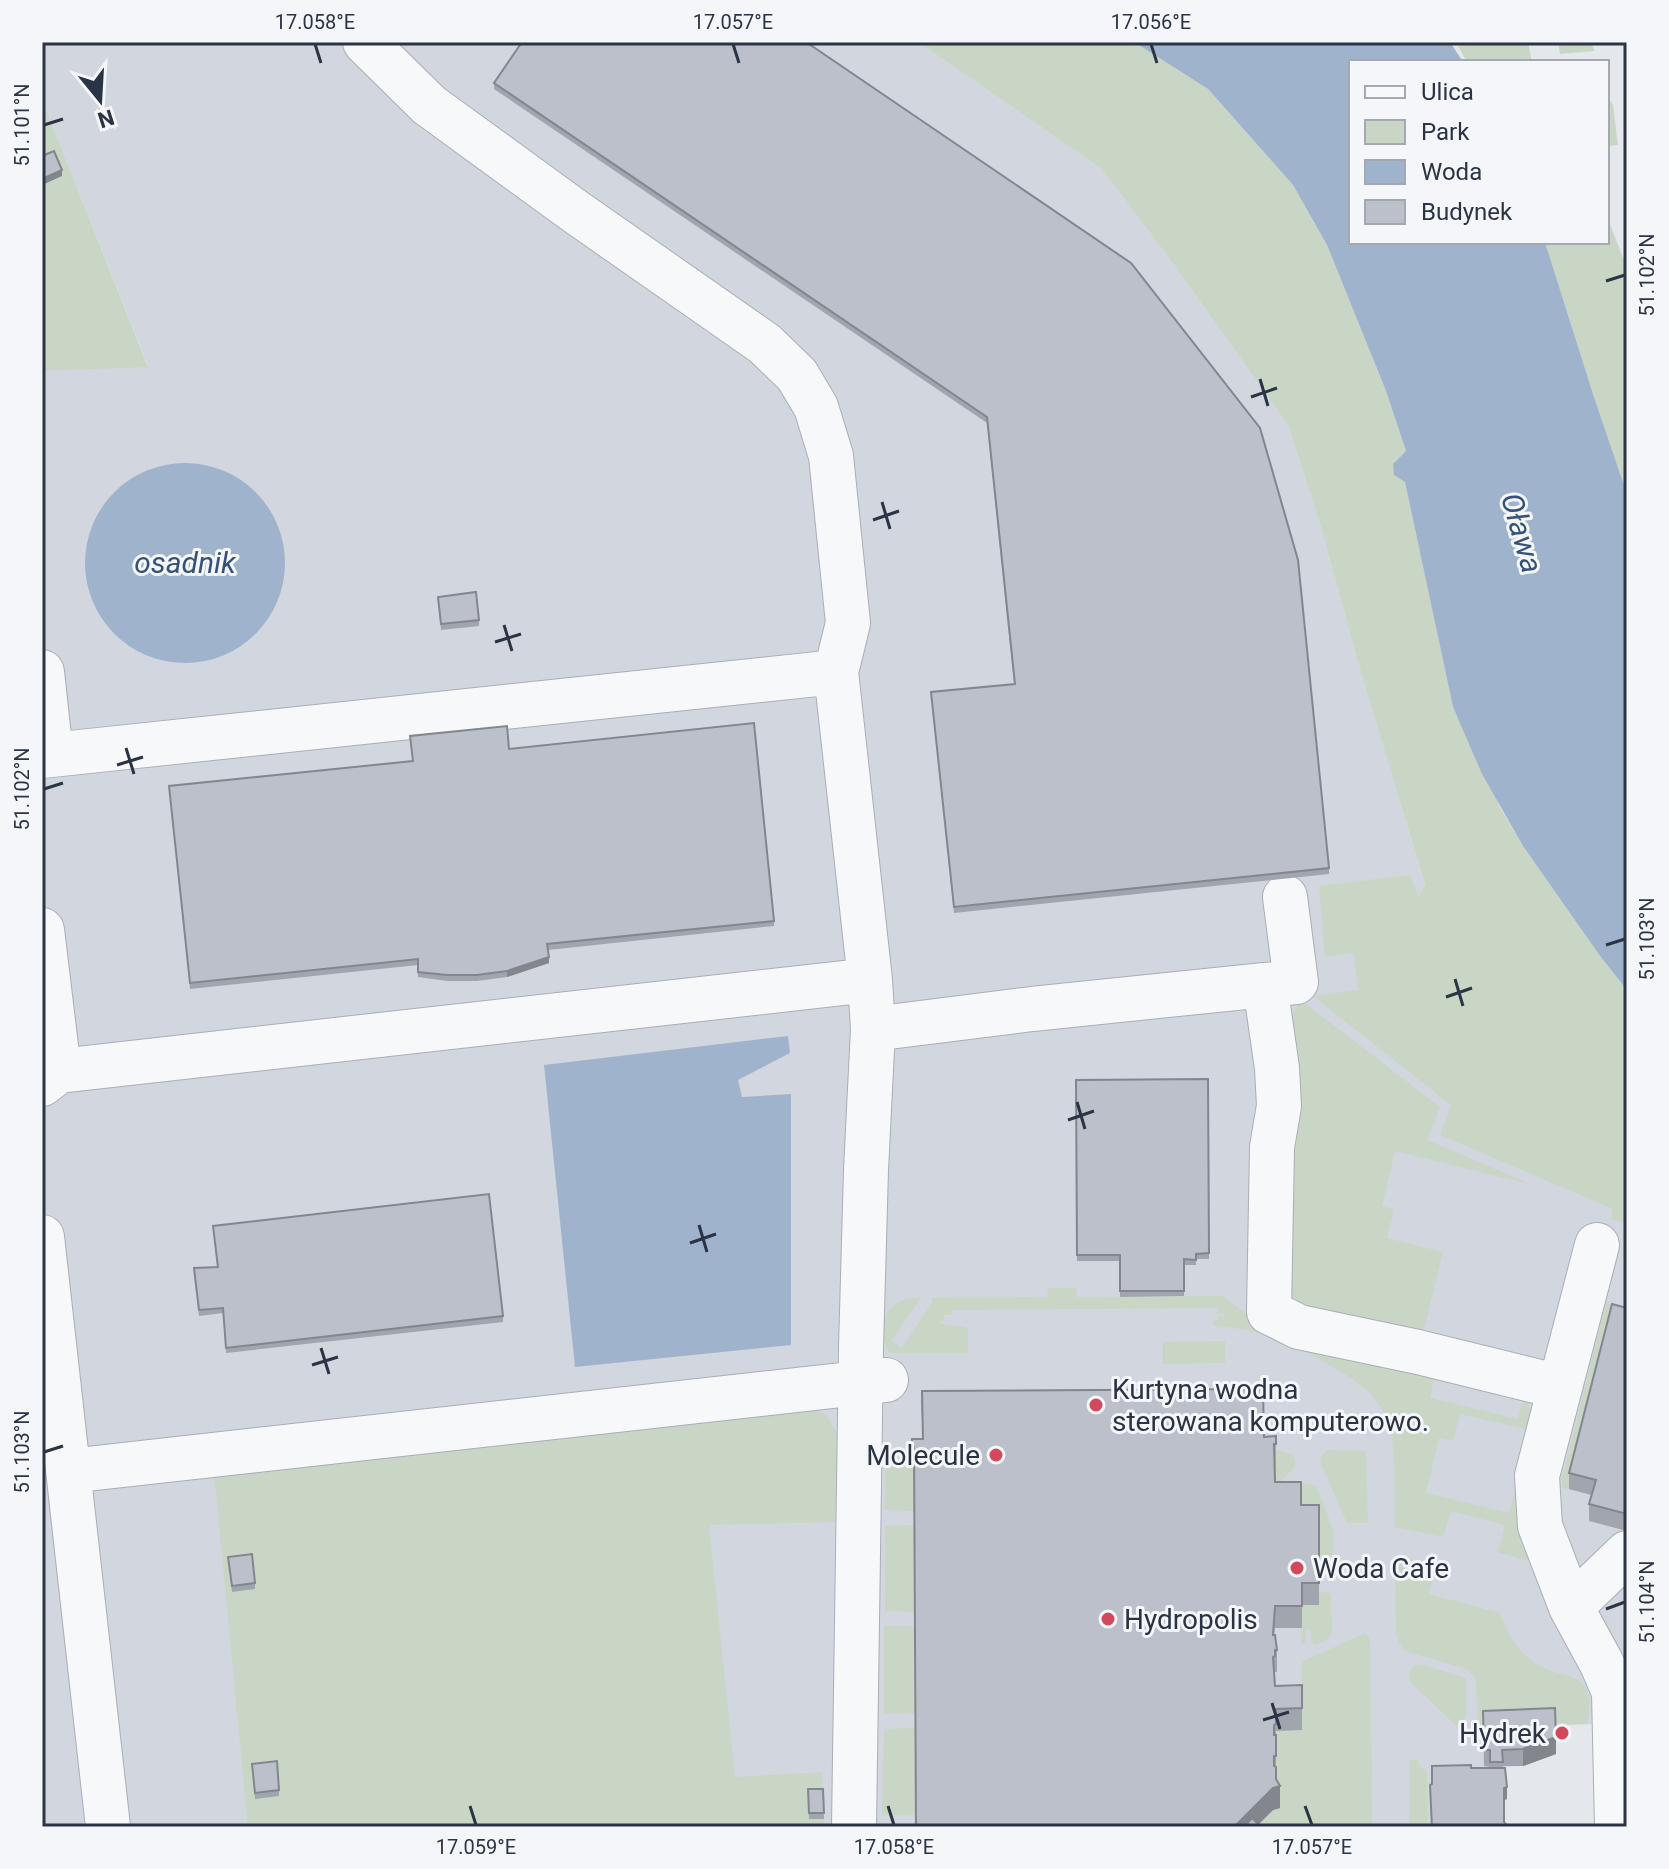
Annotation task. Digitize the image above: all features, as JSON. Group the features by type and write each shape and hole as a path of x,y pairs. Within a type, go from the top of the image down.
{"lane":[{"path":"365,42 429,105 765,344 797,375 816,407 831,456 848,623 836,672 873,1029 866,1170 874,1381 854,1827"},
{"path":"42,672 46,756 836,672"},
{"path":"873,1029 1296,982 1285,897"},
{"path":"42,930 50,1077 870,980"},
{"path":"1265,985 1279,1106 1272,1147 1269,1312 1299,1327 1560,1387"},
{"path":"42,1237 108,1827"},
{"path":"1597,1245 1537,1476 1540,1526 1571,1607 1614,1692 1617,1827"},
{"path":"69,1471 874,1381"},
{"path":"1571,1607 1627,1553"}],"shaded area":[{"path":"42,42 918,42 1102,169 1288,425 1425,884 1391,965 1627,1198 1627,1727 1556,1725 1556,1754 1523,1766 1503,1767 1507,1799 1504,1800 1504,1827 42,1827 42,371 148,366 42,99"}],"green space":[{"path":"918,42 1134,42 1208,89 1293,185 1327,245 1386,391 1406,451 1393,464 1405,481 1453,707 1501,809 1523,846 1627,990 1627,1223 1611,1219 1613,1209 1440,1135 1451,1105 1313,996 1358,990 1354,953 1325,957 1319,886 1410,875 1419,897 1425,884 1288,425 1102,169"},
{"path":"1456,42 1528,42 1532,60 1466,60"},
{"path":"1558,42 1590,42 1595,51 1560,54"},
{"path":"1609,98 1613,105 1618,145 1609,146"},
{"path":"42,99 148,367 42,371"},
{"path":"1609,222 1627,268 1627,494 1546,244 1609,244"},
{"path":"1302,1001 1440,1107 1427,1140 1533,1185 1395,1151 1382,1206 1394,1209 1387,1238 1443,1252 1425,1326 1419,1333 1300,1314 1285,1293 1299,1083 1290,1018"},
{"path":"1048,1288 1076,1288 1077,1297 1222,1296 1272,1332 1435,1375 1430,1398 1518,1419 1522,1403 1527,1401 1531,1411 1529,1430 1460,1414 1453,1441 1439,1438 1426,1493 1509,1513 1517,1490 1532,1562 1498,1552 1505,1525 1451,1511 1443,1537 1395,1527 1391,1434 1384,1413 1373,1397 1351,1378 1293,1344 1259,1333 1213,1326 1214,1320 1225,1316 1215,1314 1218,1308 952,1310 952,1315 944,1315 944,1321 939,1323 968,1328 968,1353 890,1353 883,1337 887,1313 899,1302 921,1298 891,1341 902,1348 932,1298 1047,1297"},
{"path":"1606,1303 1615,1306 1569,1489 1562,1488 1562,1480"},
{"path":"1225,1341 1225,1363 1163,1364 1163,1342"},
{"path":"814,1409 826,1415 839,1436 835,1522 709,1525 735,1777 822,1772 824,1827 248,1827 213,1473"},
{"path":"1270,1450 1290,1454 1295,1460 1292,1470 1282,1482 1275,1504"},
{"path":"1327,1450 1366,1451 1368,1523 1347,1523 1320,1461"},
{"path":"886,1461 915,1461 914,1511 885,1510"},
{"path":"1306,1483 1318,1490 1327,1514 1334,1539 1332,1555 1319,1555 1289,1497 1300,1484"},
{"path":"914,1525 914,1612 885,1611 885,1526"},
{"path":"1395,1556 1437,1565 1429,1594 1500,1613 1507,1630 1523,1653 1537,1665 1581,1683 1588,1695 1588,1724 1478,1727 1476,1679 1467,1669 1408,1652 1400,1644 1396,1633"},
{"path":"1319,1592 1330,1593 1332,1635 1314,1645 1311,1629 1306,1629 1306,1644 1301,1644 1302,1605 1319,1605"},
{"path":"884,1626 914,1626 915,1714 884,1713"},
{"path":"1365,1633 1370,1639 1372,1827 1255,1827 1280,1807 1276,1801 1276,1731 1302,1729 1302,1664"},
{"path":"1415,1665 1465,1678 1466,1717 1458,1727 1412,1684 1409,1674"},
{"path":"915,1728 916,1815 882,1815 884,1729"},
{"path":"1410,1760 1417,1760 1420,1767 1427,1770 1428,1827 1409,1827"}],"water":[{"name":"Oława","path":"1134,42 1450,42 1462,60 1349,60 1349,244 1546,244 1627,494 1627,990 1523,846 1482,774 1453,707 1405,482 1394,475 1393,464 1406,451 1386,391 1327,245 1293,185 1208,89"},
{"name":"osadnik","path":"185,463 223,471 255,493 277,525 285,563 277,601 255,633 223,655 185,663 147,655 115,633 93,601 85,563 93,525 115,493 147,471"},
{"path":"788,1036 790,1053 738,1080 742,1097 791,1094 791,1345 575,1367 544,1065"}],"building":[{"path":"522,42 806,42 1131,263 1260,428 1298,560 1329,868 954,907 931,692 1015,684 987,417 494,83"},
{"path":"54,151 62,170 42,179 42,156"},
{"path":"476,592 479,620 441,624 438,597"},
{"path":"754,723 774,921 547,944 549,957 507,971 477,975 418,972 418,959 190,983 169,786 413,761 410,736 507,726 509,749"},
{"path":"1208,1079 1209,1253 1196,1254 1196,1260 1184,1259 1184,1291 1120,1291 1120,1255 1077,1255 1076,1080"},
{"path":"489,1194 503,1316 226,1348 223,1308 199,1310 194,1268 218,1267 213,1226"},
{"path":"1612,1304 1627,1308 1627,1514 1589,1504 1596,1480 1569,1473"},
{"name":"Hydropolis","path":"1263,1389 1264,1437 1276,1436 1275,1482 1301,1482 1301,1505 1319,1505 1319,1583 1302,1583 1302,1606 1275,1606 1275,1686 1302,1685 1302,1708 1276,1709 1274,1766 1280,1786 1273,1788 1234,1827 916,1827 912,1439 923,1439 922,1391"},
{"path":"252,1554 255,1583 232,1586 228,1557"},
{"path":"1555,1708 1556,1737 1523,1749 1502,1750 1503,1762 1490,1762 1490,1750 1484,1750 1483,1711"},
{"path":"277,1761 279,1790 255,1793 252,1764"},
{"path":"1471,1765 1471,1768 1505,1768 1504,1822 1508,1827 1432,1827 1432,1766"},
{"path":"808,1789 823,1789 824,1813 809,1813"},
{"path":"1252,1818 1261,1827 1244,1827"}],"place":[{"name":"Kurtyna wodna sterowana komputerowo.","path":"1096,1405"},
{"name":"Molecule","path":"996,1455"},
{"name":"Woda Cafe","path":"1297,1568"},
{"name":"Hydropolis","path":"1108,1619"},
{"name":"Hydrek","path":"1562,1733"}]}
